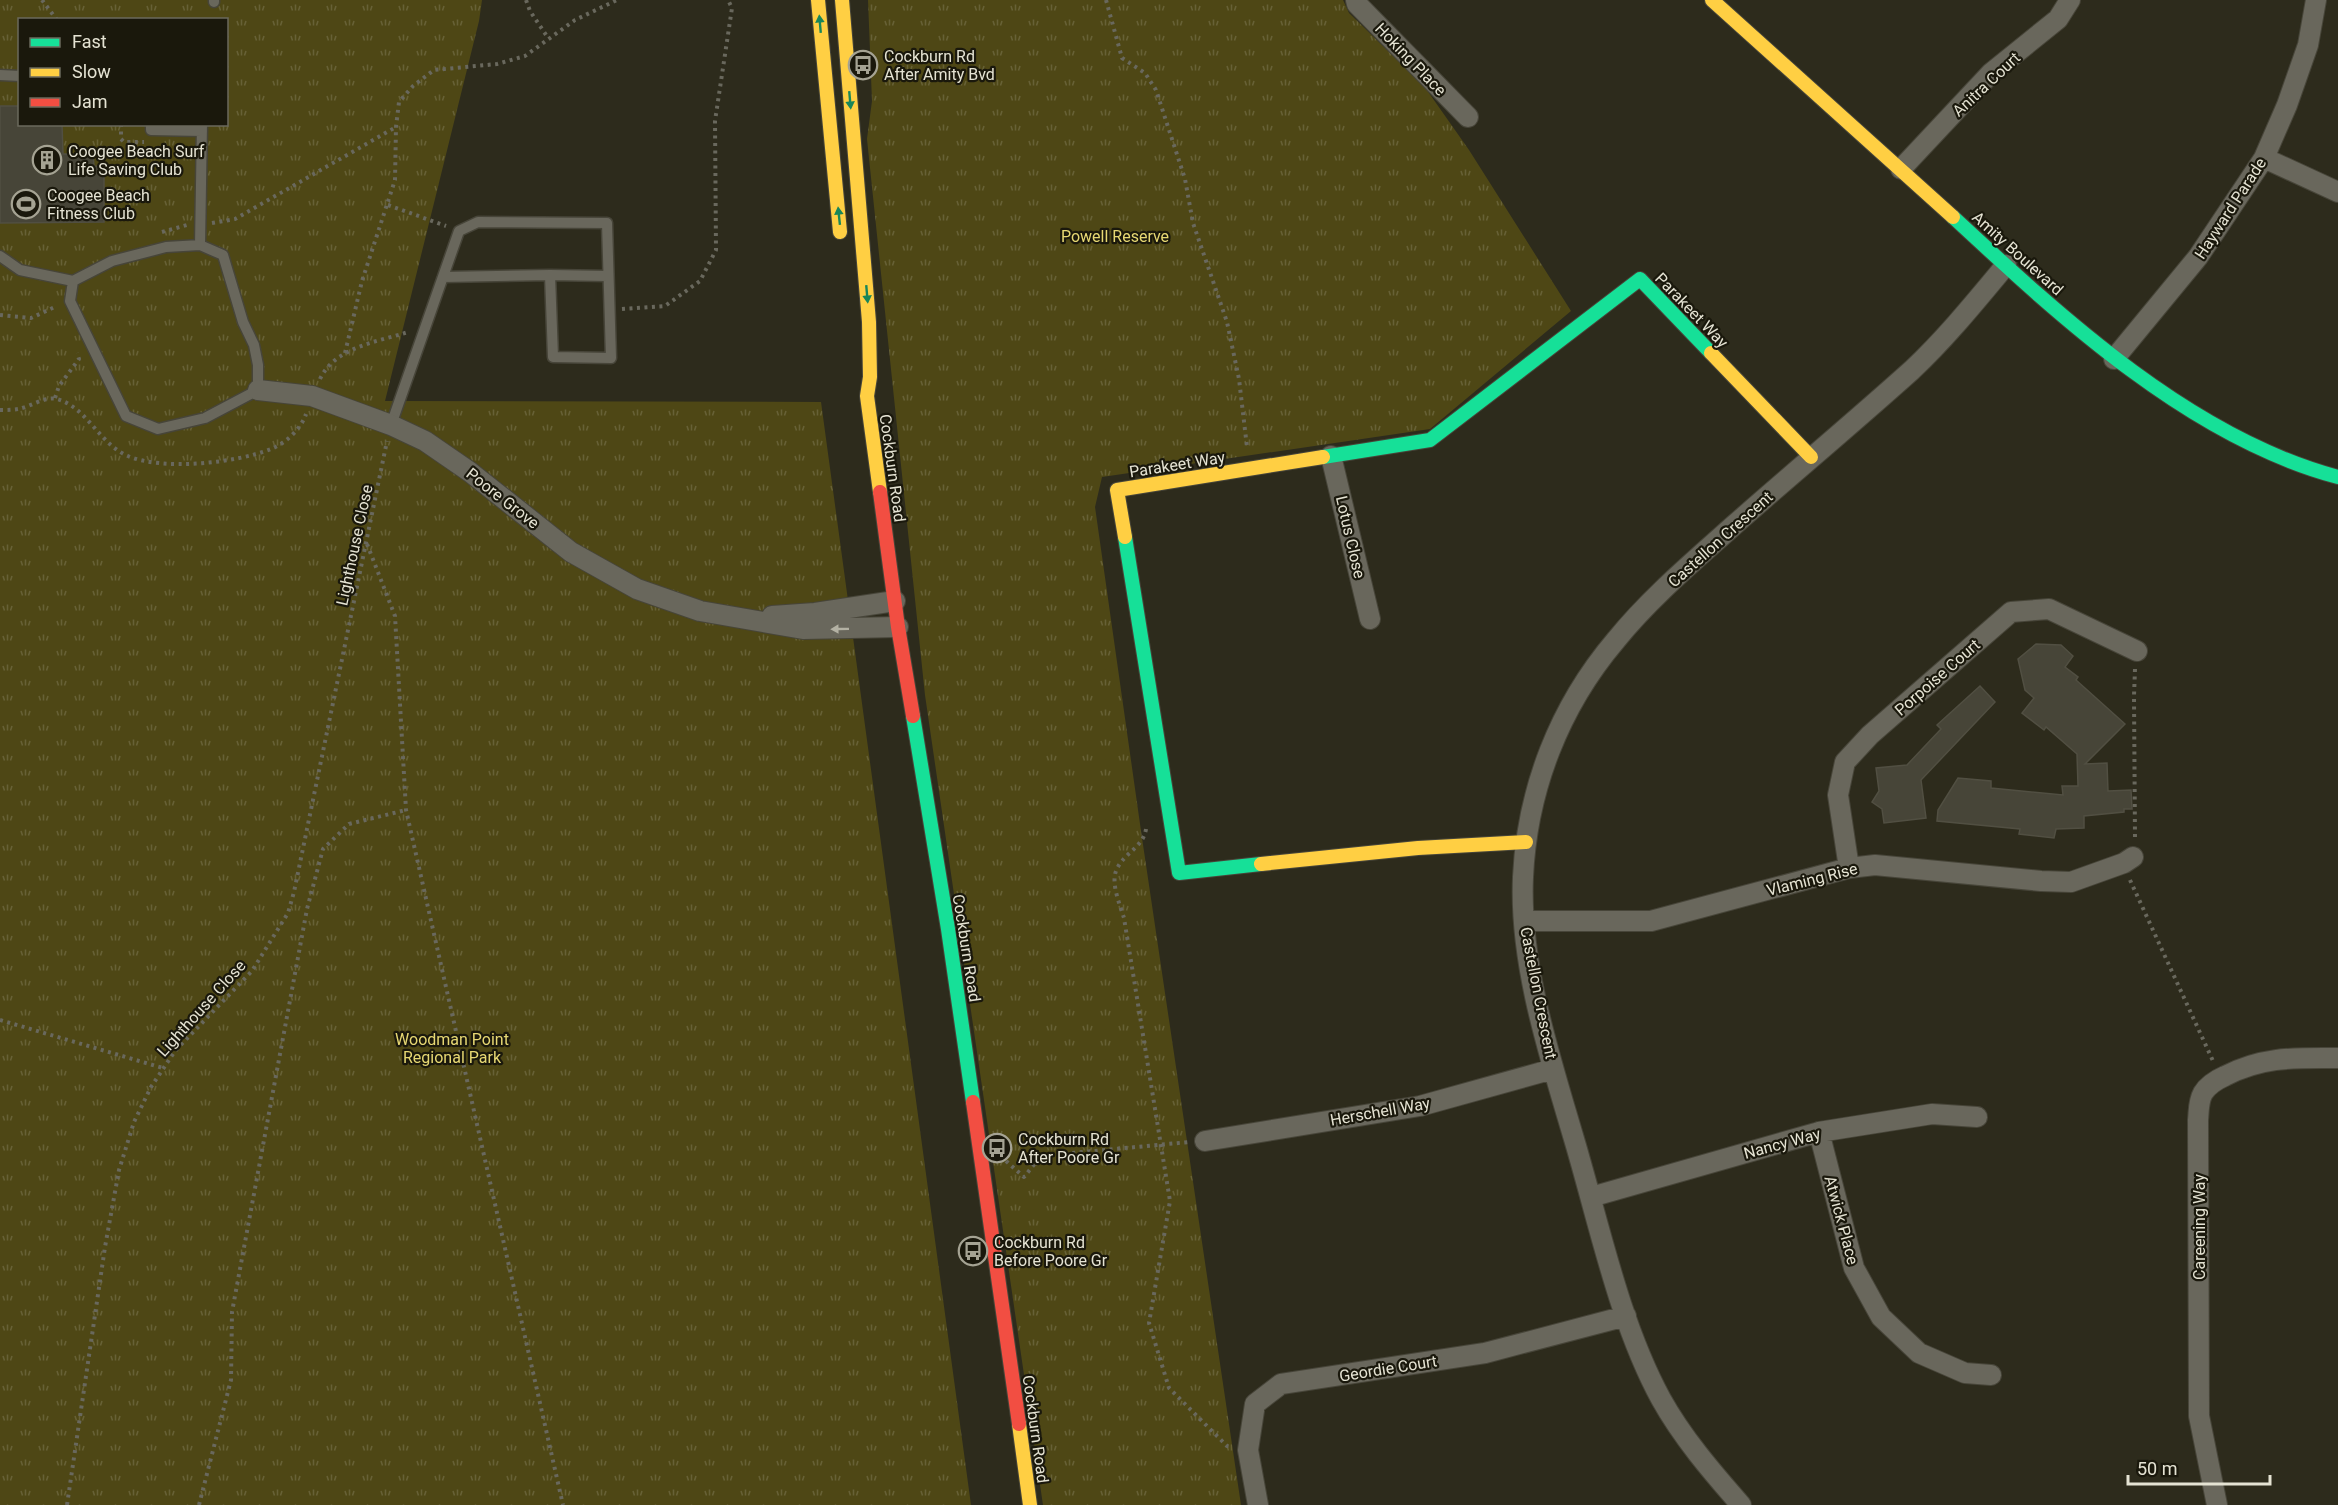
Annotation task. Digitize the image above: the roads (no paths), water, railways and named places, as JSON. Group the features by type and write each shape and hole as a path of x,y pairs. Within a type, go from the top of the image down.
{"street":[{"path":"818,0 841,241"},
{"name":"Cockburn Road","path":"842,0 869,322 870,377 867,396 898,627 949,940 1030,1505"},
{"name":"Hoking Place","path":"1356,0 1468,117"},
{"name":"Anitra Court","path":"1901,169 1991,74 2058,19 2070,0"},
{"name":"Hayward Parade","path":"2114,359 2198,257 2264,158 2287,105 2307,45 2316,0"},
{"name":"Amity Boulevard","path":"1725,4 2006,265 2114,359 2144,381 2214,425 2284,458 2338,477"},
{"path":"2264,158 2338,192"},
{"name":"Castellon Crescent","path":"1741,1505 1690,1443 1662,1400 1640,1357 1553,1069 1533,983 1524,921 1523,880 1533,800 1553,742 1587,680 1614,642 1640,612 1703,553 1921,360 1955,327 2006,265"},
{"name":"Parakeet Way","path":"1526,842 1418,848 1179,873 1117,490 1430,440 1640,279 1811,457"},
{"name":"Cockburn Road","path":"856,377 859,386 867,396"},
{"name":"Poore Grove","path":"258,390 312,396 391,425 425,441 470,472 571,552 637,589 700,611 803,629 898,627"},
{"name":"Lotus Close","path":"1331,456 1370,619"},
{"name":"Poore Grove","path":"743,617 815,613 895,601"},
{"name":"Porpoise Court","path":"1849,868 1838,795 1845,762 1870,735 2011,612 2049,609 2137,651"},
{"name":"Vlaming Rise","path":"1524,921 1651,921 1849,868 1875,865 2071,882 2124,863 2133,857"},
{"name":"Careening Way","path":"2217,1505 2199,1416 2198,1120 2201,1098 2206,1089 2215,1081 2256,1063 2286,1058 2338,1058"},
{"name":"Herschell Way","path":"1204,1141 1420,1106 1553,1069"},
{"name":"Nancy Way","path":"1591,1197 1819,1132 1932,1114 1977,1117"},
{"name":"Atwick Place","path":"1819,1132 1854,1268 1881,1317 1919,1353 1965,1373 1990,1375"},
{"name":"Geordie Court","path":"1257,1505 1248,1450 1255,1404 1281,1384 1485,1353 1626,1316"}],"lane":[{"path":"0,75 18,76"},
{"path":"151,126 151,130 202,128 200,245"},
{"path":"391,425 459,231 478,222 607,223 611,358 554,357 550,275"},
{"path":"0,256 20,270 73,281 112,261 166,247 200,245 223,255 243,322 254,345 258,364 258,390 205,418 158,429 126,416 70,301 73,281"},
{"path":"443,277 608,276"}],"place":[{"name":"Cockburn Rd After Amity Bvd","path":"863,65"},
{"name":"Coogee Beach Surf Life Saving Club","path":"47,160"},
{"name":"Coogee Beach Fitness Club","path":"26,204"},
{"name":"Cockburn Rd After Poore Gr","path":"997,1148"},
{"name":"Cockburn Rd Before Poore Gr","path":"973,1251"}],"park label":[{"name":"Powell Reserve","path":"1115,236"},
{"name":"Woodman Point Regional Park","path":"452,1048"}]}
